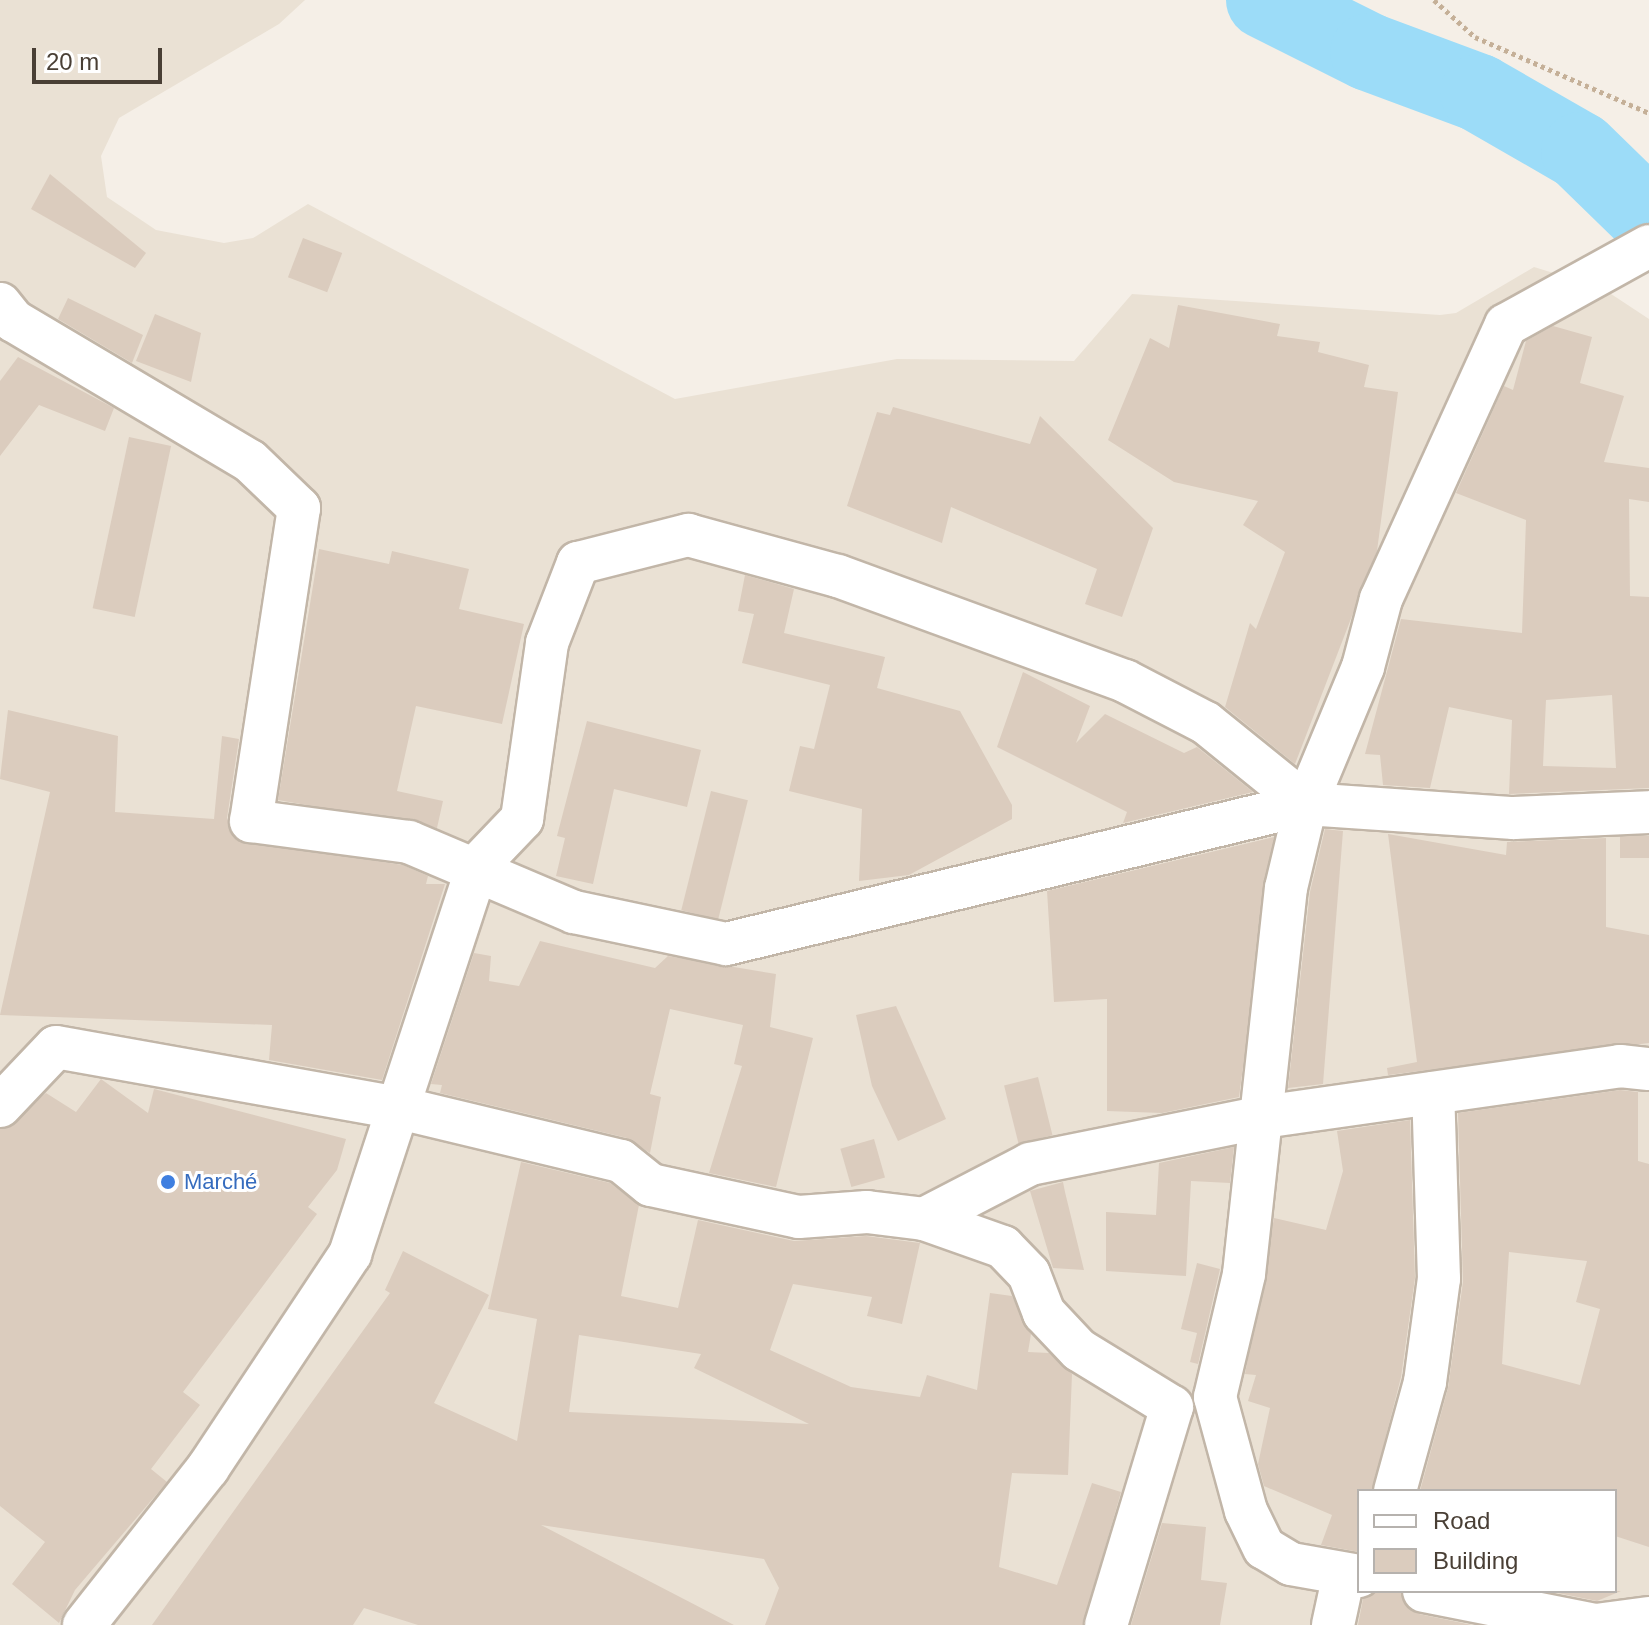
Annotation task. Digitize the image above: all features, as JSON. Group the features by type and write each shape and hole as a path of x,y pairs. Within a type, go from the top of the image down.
{"street":[{"path":"1333,1625 1352,1575 1291,1564 1264,1548 1246,1511 1215,1397 1244,1274 1286,888 1306,804 1363,667 1381,599 1506,325 1649,246"},
{"path":"5,321 250,461 299,508 251,821 409,842 478,865 574,912 726,944 1306,804 1514,818 1649,812"},
{"path":"84,1625 208,1468 350,1254 478,865 522,819 547,643 578,563 688,535 838,576 1125,681 1206,723 1306,804"},
{"path":"0,1106 56,1047 400,1108 621,1161 651,1185 799,1217 867,1212 924,1219 1003,1247 1029,1274 1044,1313 1079,1350 1172,1407 1215,1397"},
{"path":"924,1219 1030,1164 1263,1117 1620,1066 1649,1069"},
{"path":"1396,1489 1425,1382 1439,1279 1433,1093"},
{"path":"1106,1625 1172,1407"},
{"path":"1434,1593 1596,1625 1649,1618"}],"path":[{"path":"1434,0 1475,37 1649,113"}],"shaded area":[{"path":"0,0 305,0 279,24 119,118 101,156 107,197 156,230 224,243 253,238 308,204 675,399 897,359 1074,361 1132,294 1440,315 1456,313 1534,267 1602,288 1649,319 1649,1625 0,1625"}],"building":[{"path":"50,174 146,253 135,268 31,209"},
{"path":"303,238 342,253 327,292 288,277"},
{"path":"68,298 143,335 132,363 58,319"},
{"path":"1178,305 1280,324 1277,336 1320,342 1318,352 1369,365 1364,387 1398,392 1377,551 1295,764 1225,707 1250,623 1256,629 1285,552 1243,525 1258,501 1174,482 1108,440 1150,338 1169,348"},
{"path":"155,314 201,333 191,382 136,361"},
{"path":"1553,326 1592,337 1580,383 1624,396 1604,462 1649,468 1649,502 1629,499 1630,596 1649,597 1649,788 1509,794 1512,720 1449,707 1430,788 1383,785 1380,755 1365,754 1401,619 1522,633 1526,520 1456,493 1504,386 1513,390 1526,341","holes":["1612,695 1616,768 1543,766 1546,700"]},
{"path":"18,357 114,408 105,431 39,405 0,456 0,381"},
{"path":"893,407 1030,444 1040,416 1153,528 1122,617 1085,604 1097,569 951,507 942,543 847,506 877,412 890,415"},
{"path":"129,437 171,446 135,617 93,608"},
{"path":"319,549 389,564 392,551 469,569 459,609 524,624 502,724 416,706 397,791 443,801 437,828 278,800"},
{"path":"745,575 794,589 784,633 885,657 877,688 960,711 1012,805 1012,819 909,875 859,881 862,809 789,791 800,746 814,749 830,685 742,663 754,614 738,611"},
{"path":"1023,672 1090,706 1076,743 1105,714 1184,753 1197,747 1253,792 1123,823 1127,812 997,747"},
{"path":"8,710 118,736 115,812 214,819 222,736 239,739 227,818 237,840 403,865 428,876 426,884 445,884 382,1080 269,1060 272,1025 0,1015 50,792 0,779"},
{"path":"587,721 701,750 687,807 614,789 593,884 556,876 565,838 557,836"},
{"path":"711,791 748,800 718,920 681,910"},
{"path":"1325,829 1343,831 1323,1084 1288,1088 1310,892"},
{"path":"1388,834 1506,855 1507,842 1606,838 1606,927 1649,935 1649,1043 1388,1075 1387,1068 1417,1062"},
{"path":"1620,836 1649,836 1649,858 1620,858"},
{"path":"1274,837 1239,1097 1162,1113 1107,1111 1107,999 1054,1002 1047,891"},
{"path":"540,941 655,968 668,956 776,974 770,1027 813,1038 776,1187 709,1173 742,1066 734,1064 743,1025 670,1009 650,1094 661,1097 650,1153 627,1138 440,1093 442,1085 431,1084 474,953 491,956 489,981 519,986"},
{"path":"896,1006 946,1119 898,1141 872,1086 856,1015"},
{"path":"1038,1077 1053,1135 1019,1144 1004,1085"},
{"path":"101,1079 148,1113 154,1089 346,1139 337,1170 308,1207 317,1214 183,1392 200,1405 151,1469 167,1482 75,1590 59,1623 12,1584 45,1542 0,1506 0,1129 46,1093 76,1112"},
{"path":"1620,1090 1638,1092 1638,1161 1649,1164 1649,1547 1617,1537 1617,1489 1421,1489 1448,1388 1463,1282 1458,1113","holes":["1509,1252 1587,1261 1576,1302 1600,1309 1580,1385 1502,1364"]},
{"path":"1410,1120 1415,1278 1401,1377 1373,1489 1357,1489 1357,1552 1321,1545 1332,1515 1264,1486 1258,1464 1270,1408 1248,1401 1256,1375 1245,1374 1274,1218 1326,1230 1343,1171 1337,1131"},
{"path":"874,1139 885,1177 851,1187 840,1149"},
{"path":"1234,1147 1230,1183 1191,1181 1186,1276 1106,1271 1106,1212 1156,1215 1159,1163"},
{"path":"521,1162 610,1183 639,1205 621,1296 678,1308 698,1220 794,1241 866,1236 920,1243 902,1324 867,1316 872,1297 793,1284 770,1350 851,1387 920,1397 927,1375 977,1390 990,1293 1012,1296 1031,1334 1028,1352 1049,1353 1072,1374 1068,1475 1012,1473 999,1567 1057,1585 1092,1483 1121,1492 1083,1625 765,1625 779,1588 764,1559 541,1525 734,1625 418,1625 364,1608 353,1625 152,1625 390,1293 385,1290 403,1251 489,1295 434,1403 517,1441 537,1319 488,1309","holes":["579,1335 701,1354 694,1368 809,1424 569,1412"]},
{"path":"1063,1182 1084,1270 1053,1268 1030,1191"},
{"path":"1197,1263 1220,1269 1198,1364 1190,1362 1197,1333 1181,1329"},
{"path":"1162,1523 1206,1527 1201,1580 1227,1583 1220,1625 1131,1625"},
{"path":"1374,1593 1403,1593 1419,1614 1472,1625 1358,1625 1363,1599"},
{"path":"1558,1593 1616,1593 1597,1601"}],"waterway":[{"path":"1265,0 1369,52 1479,93 1580,151 1649,218"}],"place":[{"name":"Marché","path":"168,1182"}]}
